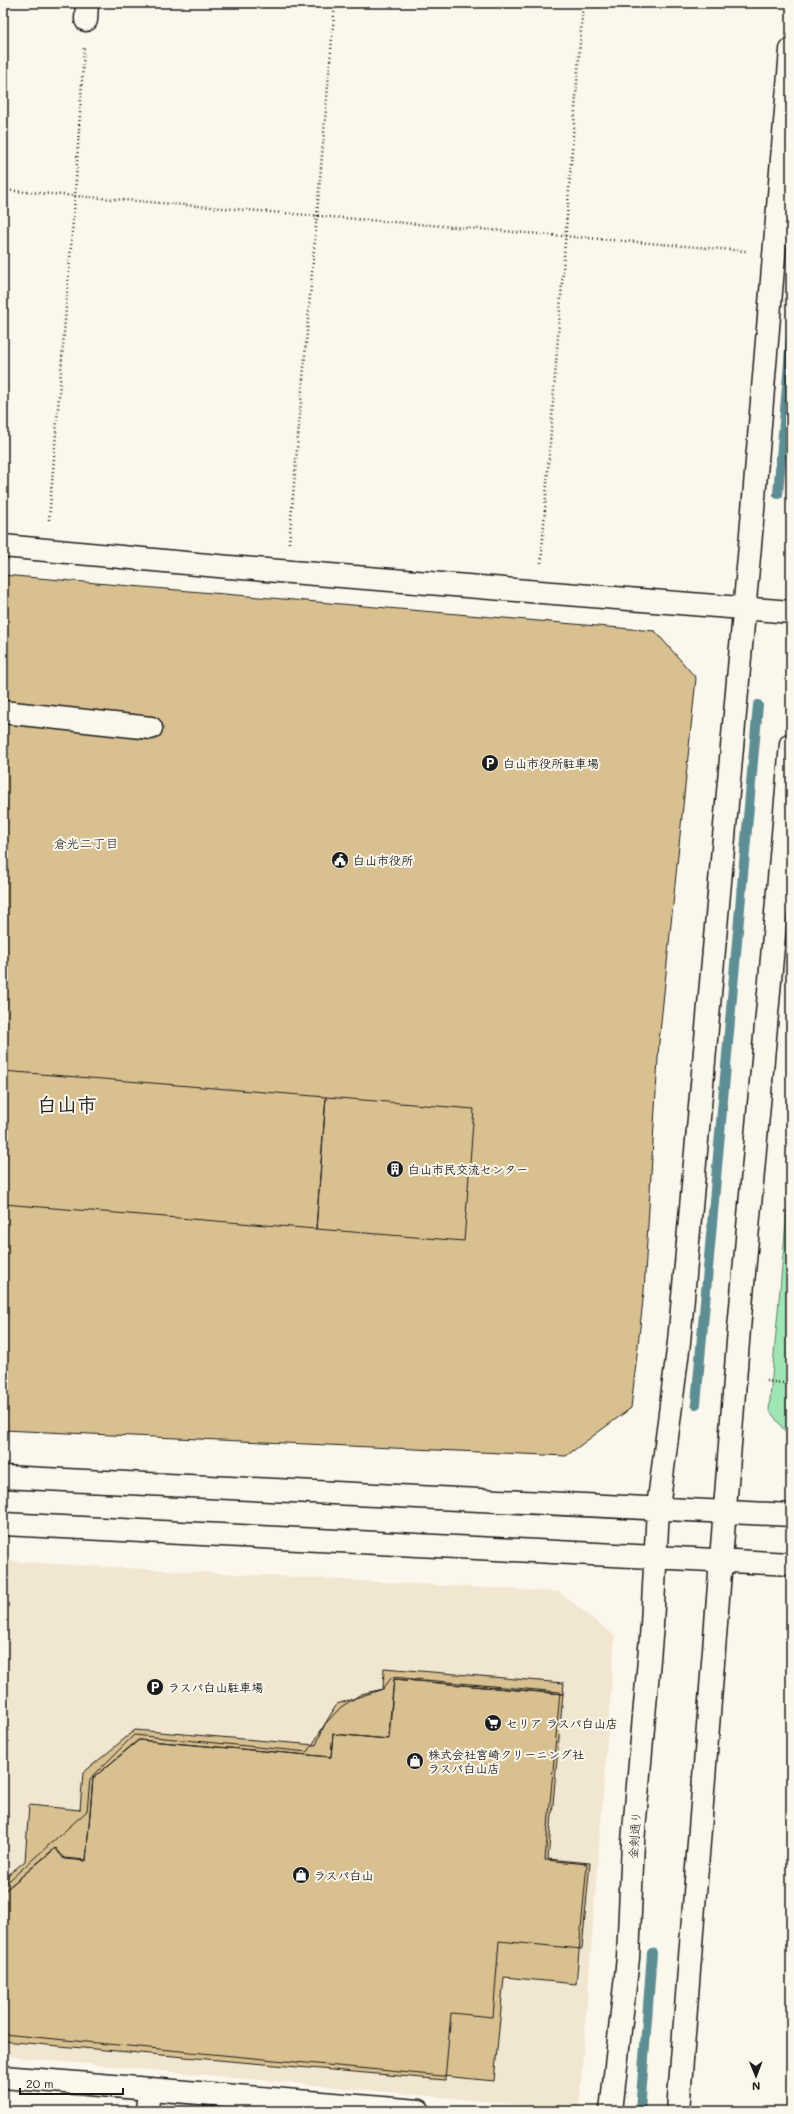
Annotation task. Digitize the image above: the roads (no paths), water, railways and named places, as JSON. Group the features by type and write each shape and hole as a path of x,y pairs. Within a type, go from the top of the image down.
{"street":[{"name":"金剣通り","path":"612,2111 628,1958 633,1842 652,1625 658,1508 679,1342 744,607 791,50"},
{"path":"3,546 791,612"},
{"path":"3,712 151,728"},
{"path":"678,2111 739,1329 791,744"},
{"path":"3,1477 726,1511 791,1516"},
{"path":"3,1524 791,1564"},
{"path":"3,2077 412,2111"},
{"path":"147,2111 149,2089"}],"waterway":[{"path":"778,494 791,338"},
{"path":"696,1404 758,705"},
{"path":"640,2111 652,1953"}],"place":[{"name":"白山市役所駐車場","path":"490,763"},
{"name":"白山市役所","path":"340,860"},
{"name":"白山市民交流センター","path":"395,1169"},
{"name":"ラスパ白山駐車場","path":"155,1687"},
{"name":"セリア ラスパ白山店","path":"493,1723"},
{"name":"株式会社宮崎クリーニング社 ラスパ白山店","path":"415,1761"},
{"name":"ラスパ白山","path":"301,1875"}],"district":[{"name":"倉光二丁目","path":"86,842"},
{"name":"白山市","path":"67,1104"}]}
